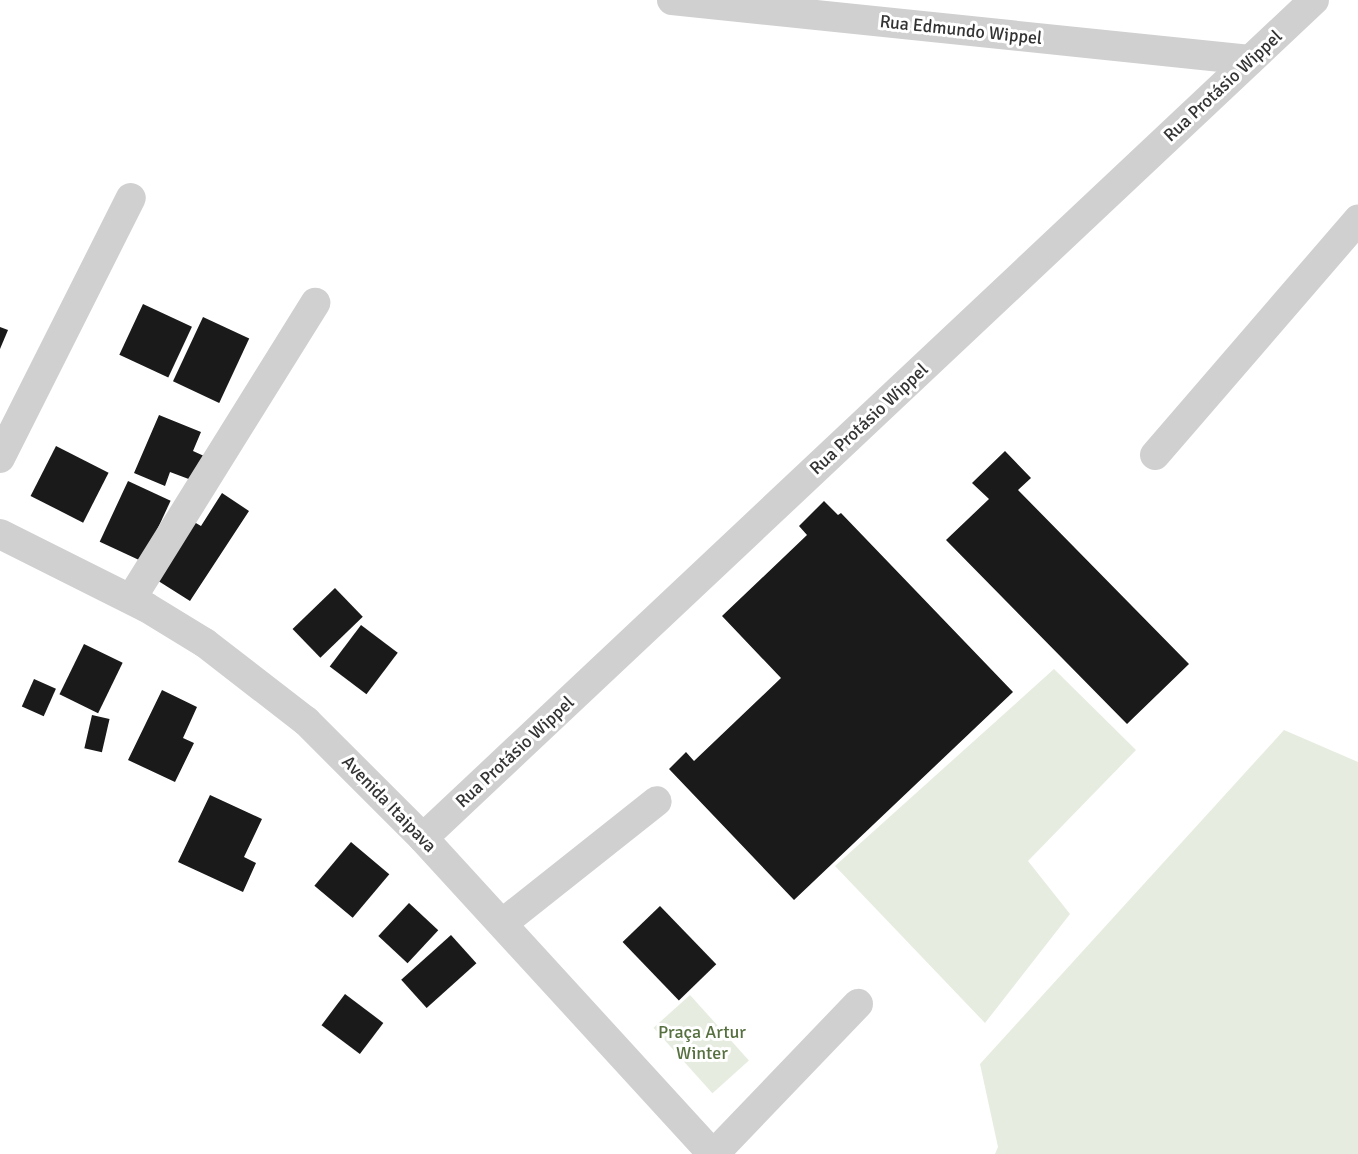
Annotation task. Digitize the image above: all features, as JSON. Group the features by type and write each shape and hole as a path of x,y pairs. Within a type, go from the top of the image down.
{"street":[{"name":"Rua Edmundo Wippel","path":"672,0 1250,60"},
{"name":"Rua Protásio Wippel","path":"423,838 1314,0"},
{"path":"0,458 131,198"},
{"path":"1155,454 1358,220"},
{"path":"130,599 315,303"},
{"name":"Avenida Itaipava","path":"0,534 130,599 258,681 306,721 423,838 503,923 713,1154"},
{"path":"503,923 657,801"},
{"path":"713,1154 858,1004"}],"green space":[{"path":"1054,669 1136,750 1028,861 1070,914 985,1023 835,866"},
{"path":"1284,730 1358,762 1358,1154 995,1154 998,1147 980,1064"},
{"name":"Praça Artur Winter","path":"690,995 749,1060 712,1093 654,1028"}],"building":[{"path":"143,304 192,327 168,378 119,355"},
{"path":"203,317 249,339 219,403 173,381"},
{"path":"0,327 8,330 0,349"},
{"path":"159,415 201,432 193,451 204,456 194,481 170,472 165,486 134,473"},
{"path":"56,446 109,473 83,523 31,496"},
{"path":"1005,451 1031,478 1018,490 1189,664 1127,724 946,540 989,499 972,483"},
{"path":"128,481 171,501 142,562 100,542"},
{"path":"222,493 249,511 190,601 152,577 189,519 201,526"},
{"path":"824,501 838,515 841,513 1013,692 794,900 669,769 686,752 694,761 781,678 722,616 807,535 799,526"},
{"path":"335,588 363,617 320,658 293,629"},
{"path":"361,625 398,653 366,694 330,667"},
{"path":"84,644 123,663 98,713 59,694"},
{"path":"34,679 56,689 44,716 22,706"},
{"path":"162,690 197,707 183,738 194,743 175,782 128,760"},
{"path":"92,715 110,719 102,752 84,748"},
{"path":"210,795 262,819 244,857 256,863 243,892 178,862"},
{"path":"351,842 389,874 353,918 314,886"},
{"path":"409,903 438,930 408,963 378,936"},
{"path":"660,906 716,964 679,1000 623,942"},
{"path":"451,935 476,963 427,1008 401,980"},
{"path":"345,994 383,1023 360,1054 322,1025"}]}
